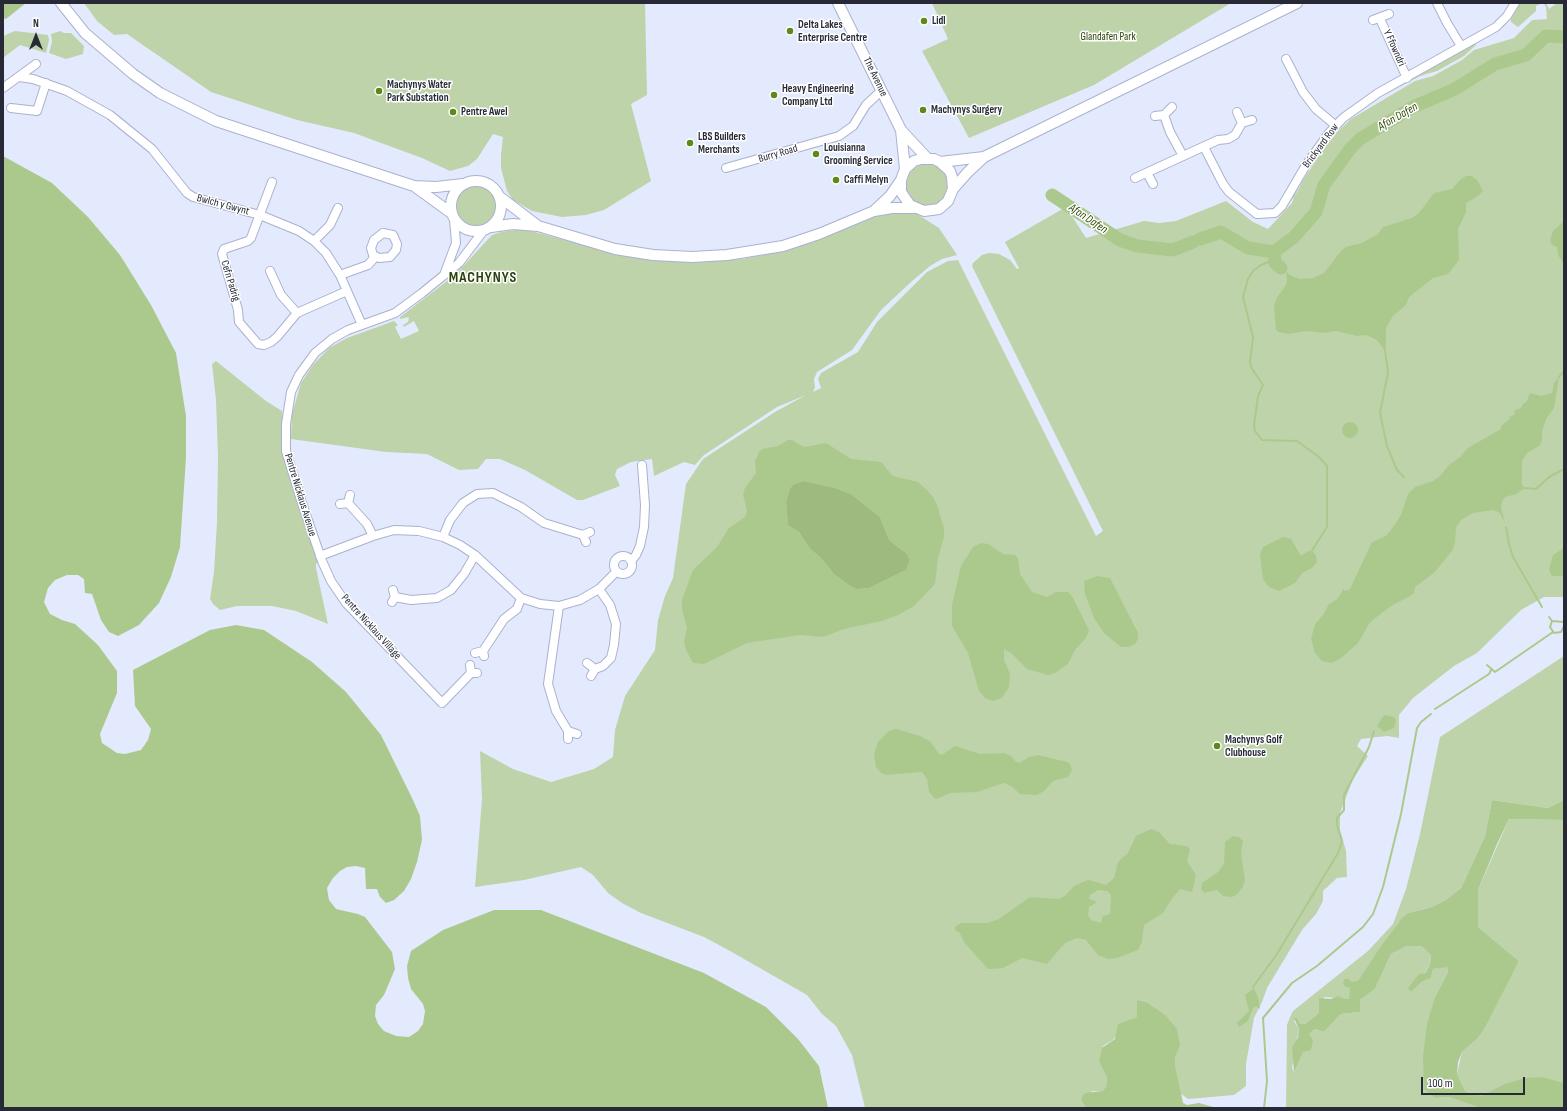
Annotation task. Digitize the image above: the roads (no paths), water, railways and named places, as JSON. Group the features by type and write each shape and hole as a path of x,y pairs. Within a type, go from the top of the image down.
{"main road":[{"path":"61,3 85,33 104,51 160,93 216,121 414,186 436,187 463,184"},
{"name":"The Avenue","path":"838,3 901,130 927,158"},
{"path":"414,186 452,216 457,224 468,230 507,224 538,226 615,249 653,255 699,257 727,256 783,246 819,234 874,211 892,208 914,208 924,211 939,209 948,201 953,189 984,157 1297,3"},
{"name":"The Avenue","path":"901,130 906,169"},
{"path":"874,211 890,196 901,180 906,169 914,162 927,158 940,162 984,157"},
{"path":"940,162 950,171 953,189"},
{"path":"901,180 903,197 914,208"},
{"path":"452,216 450,200 453,194 463,184 469,181 483,182 493,187 500,197 538,226"},
{"path":"487,228 500,214 500,197"}],"street":[{"path":"1437,3 1461,46"},
{"name":"Brickyard Row","path":"1204,147 1223,184 1229,192 1258,214 1275,213 1282,206 1306,165 1335,125 1361,104 1496,27 1503,22 1515,3"},
{"name":"Y Ffowndri","path":"1389,14 1377,19 1407,78"},
{"path":"1286,59 1303,92 1316,108 1335,125"},
{"path":"3,88 36,64"},
{"name":"Bwlch y Gwynt","path":"19,77 46,83 87,101 131,131 152,149 187,193 193,197 260,215 294,229 314,241 326,253 340,274 362,325"},
{"path":"10,108 37,111 46,83"},
{"name":"Burry Road","path":"726,168 839,136 853,126 866,105 881,91"},
{"path":"1155,116 1164,115 1172,107"},
{"path":"1237,112 1242,123"},
{"path":"1164,115 1170,132 1183,156"},
{"path":"1136,178 1183,156 1235,135 1242,123 1252,120"},
{"path":"1147,173 1153,184"},
{"name":"Cefn Padrig","path":"272,182 251,238 248,241 224,249 222,254 238,310 239,322 258,344 264,345 277,337 297,313 347,291"},
{"path":"314,241 330,225 338,208"},
{"path":"444,276 456,243 452,216"},
{"name":"Pentre Nicklaus Avenue","path":"320,556 286,450 287,410 296,380 315,353 332,339 362,325 394,313 444,276 459,263 487,228"},
{"path":"340,274 368,265 375,257"},
{"path":"270,271 281,295 297,313"},
{"path":"631,561 626,557 618,557 613,564 616,572 622,575 627,574 632,566 631,561 636,555 640,546 644,527 645,505 642,465"},
{"path":"443,537 450,520 463,503 477,494 487,493 493,493 521,507 544,523 586,536"},
{"path":"346,501 367,524 373,536"},
{"path":"320,556 373,536 394,530 419,531 443,537 460,544 475,555 522,598 540,604 559,606 580,600 599,589 616,572"},
{"path":"393,596 411,600 437,598 451,590 464,574 475,555"},
{"name":"Pentre Nicklaus Village","path":"320,556 331,581 346,603 442,702 473,670"},
{"path":"587,663 593,672 603,666 611,658 615,638 616,624 610,605 599,589"},
{"path":"481,653 504,619 517,609 522,598"},
{"path":"559,606 548,684 556,711 568,735 577,734"}],"waterway":[{"name":"Afon Dafen","path":"1274,252 1294,237 1316,212 1324,185 1350,149 1360,139 1413,107 1455,89 1495,64 1526,55 1546,36 1564,37"},
{"name":"Afon Dafen","path":"1052,195 1120,240 1137,246 1173,250 1193,242"},
{"name":"Afon Dafen","path":"1200,239 1221,232 1248,248 1274,252 1275,263 1281,268"},
{"path":"1275,263 1268,262 1253,271 1248,279 1243,297 1253,337 1250,362 1251,367 1263,385 1258,396 1254,425 1255,431 1262,440 1297,441 1319,457 1327,466 1327,527 1311,552"},
{"path":"1385,351 1388,372 1380,413 1387,446 1397,470 1404,477"},
{"path":"1559,377 1564,371"},
{"path":"1525,488 1536,489 1549,477 1564,469"},
{"path":"1506,527 1513,557 1542,607"},
{"path":"1549,617 1552,621"},
{"path":"1552,621 1550,627 1554,633 1561,632 1564,626"},
{"path":"1552,621 1564,622"},
{"path":"1487,665 1495,672 1553,632"},
{"path":"1435,709 1489,674 1491,670"},
{"path":"1264,1108 1267,1081 1263,1018 1292,983 1317,966 1363,927 1373,914 1383,887 1401,814 1417,728 1421,722 1431,714"},
{"path":"1253,987 1277,954 1338,853 1342,841 1337,825 1337,818 1344,810 1344,795 1369,747 1374,731"}],"place":[{"name":"Lidl","path":"924,21"},
{"name":"Delta Lakes Enterprise Centre","path":"790,31"},
{"name":"Machynys Water Park Substation","path":"379,91"},
{"name":"Heavy Engineering Company Ltd","path":"774,95"},
{"name":"Machynys Surgery","path":"923,110"},
{"name":"Pentre Awel","path":"453,112"},
{"name":"LBS Builders Merchants","path":"690,143"},
{"name":"Louisianna Grooming Service","path":"816,154"},
{"name":"Caffi Melyn","path":"836,180"},
{"name":"Machynys Golf Clubhouse","path":"1217,746"}],"district":[{"name":"MACHYNYS","path":"483,278"}],"park label":[{"name":"Glandafen Park","path":"1108,37"}]}
